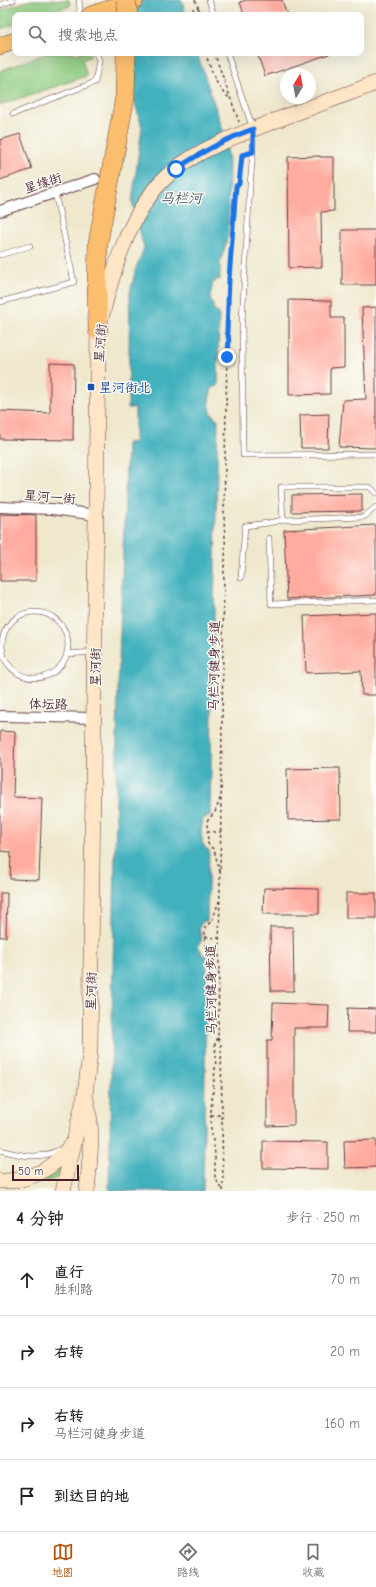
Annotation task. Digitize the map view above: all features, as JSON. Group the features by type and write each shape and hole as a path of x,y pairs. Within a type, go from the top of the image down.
{"highway":[{"path":"122,0 124,12"},
{"path":"126,0 128,12"},
{"path":"98,330 98,243 125,97 127,57"}],"main road":[{"path":"101,12 135,0"},
{"path":"0,46 12,42"},
{"name":"星河街","path":"63,1191 85,1094 90,1053 95,718 98,330 116,263 123,243 137,214 155,189 176,169 200,153 245,132 376,83"},
{"name":"星河街","path":"85,1094 91,1128 92,1146 87,1191"},
{"path":"0,1181 19,1180 33,1176 47,1169 61,1159 74,1142"},
{"path":"0,1184 24,1191"}],"street":[{"name":"星缘街","path":"0,211 94,179"},
{"name":"星河一街","path":"0,506 52,509 97,515"},
{"name":"体坛路","path":"0,716 95,718"}],"lane":[{"path":"0,5 13,0"},
{"path":"79,0 79,12"},
{"path":"209,0 213,12"},
{"path":"13,114 95,82 99,61 97,56"},
{"path":"228,56 245,132 253,152 242,321 243,455 376,454"},
{"path":"0,302 74,282 55,192"},
{"path":"0,255 30,246"},
{"path":"283,520 281,487 370,487 376,493"},
{"path":"241,578 245,526 283,520 364,517 376,507"},
{"path":"269,538 271,604 376,600"},
{"path":"31,612 42,613 52,617 60,624 66,633 68,643 67,654 62,664 55,672 34,678 23,676 14,670 7,662 3,652 3,641 6,631 12,622 31,612"},
{"path":"67,654 95,652"},
{"path":"0,1150 22,1156 40,1156 56,1151 74,1142"}],"path":[{"path":"195,0 199,12"},
{"path":"195,12 194,9 198,7"},
{"path":"206,56 215,77 225,95 230,98"},
{"path":"215,56 230,98 245,132"},
{"name":"马栏河健身步道","path":"222,1191 221,1044 218,1038 224,574 226,542 224,536 224,513 227,357 229,349 229,336 227,331 229,279 236,186 239,184 242,155 253,152"},
{"path":"220,875 214,850 208,844 207,821 216,812 222,794"},
{"path":"208,832 221,832"},
{"path":"219,975 212,955 205,948 205,927 212,922 220,898"},
{"path":"205,937 219,938"},
{"path":"218,1038 215,1043 216,1059 211,1115 215,1154 215,1177 222,1191"},
{"path":"211,1115 222,1115"}],"green space":[{"path":"31,0 69,0 70,6 51,12 12,12 12,25 0,29 0,10"},
{"path":"39,56 91,56 82,60 87,76 0,105 0,71"},
{"path":"60,1166 63,1171 56,1178 49,1181 43,1178"}],"water":[{"path":"108,0 182,0 185,12 110,12"},
{"name":"马栏河","path":"121,56 198,56 224,133 229,161 228,236 220,264 220,280 216,279 216,282 213,282 210,298 213,304 213,309 215,309 215,312 219,313 218,386 212,388 209,402 211,415 214,415 214,418 218,419 210,816 203,818 201,832 203,845 209,850 207,922 203,921 199,928 202,940 198,946 202,952 201,954 207,956 203,1191 109,1191 118,688 127,443 135,442 135,408 128,408 130,292 136,268 144,248 132,202 142,127"}],"building":[{"path":"246,0 282,0 286,12 243,12 240,2"},
{"path":"258,56 323,56 288,68 280,68 280,71 265,76"},
{"path":"20,134 32,169 0,180 0,140"},
{"path":"288,157 334,157 334,211 321,212 322,267 289,268"},
{"path":"342,230 376,230 376,285 342,285"},
{"path":"289,300 331,301 331,318 344,318 344,367 330,368 330,394 289,395"},
{"path":"376,307 376,448 339,447 343,400 366,399 362,308"},
{"path":"50,363 74,364 73,440 0,439 0,411 50,413"},
{"path":"329,414 328,448 301,448 300,415"},
{"path":"362,494 362,511 292,512 292,495"},
{"path":"0,514 36,515 36,581 0,581"},
{"path":"376,525 376,595 287,599 284,530"},
{"path":"376,613 376,695 362,695 361,671 306,673 304,616"},
{"path":"0,731 15,732 13,797 42,798 39,880 10,879 11,852 0,851"},
{"path":"340,768 341,819 288,820 287,769"},
{"path":"264,888 319,889 319,914 263,914"},
{"path":"0,893 7,893 6,937 0,937"},
{"path":"346,893 376,893 376,918 346,918"},
{"path":"270,927 293,927 294,991 271,991"},
{"path":"273,1003 329,1005 328,1028 294,1028 294,1125 267,1126 267,1040 272,1040"},
{"path":"348,1008 376,1009 376,1032 347,1032"},
{"path":"376,1140 376,1167 345,1168 344,1141"},
{"path":"263,1141 328,1142 328,1169 263,1168"}],"place":[{"name":"星河街北","path":"91,387"}],"route":[{"path":"176,169 200,153 253,129 253,152 242,155 239,184 236,186 229,279 227,331 229,336 229,349 227,357"}]}
